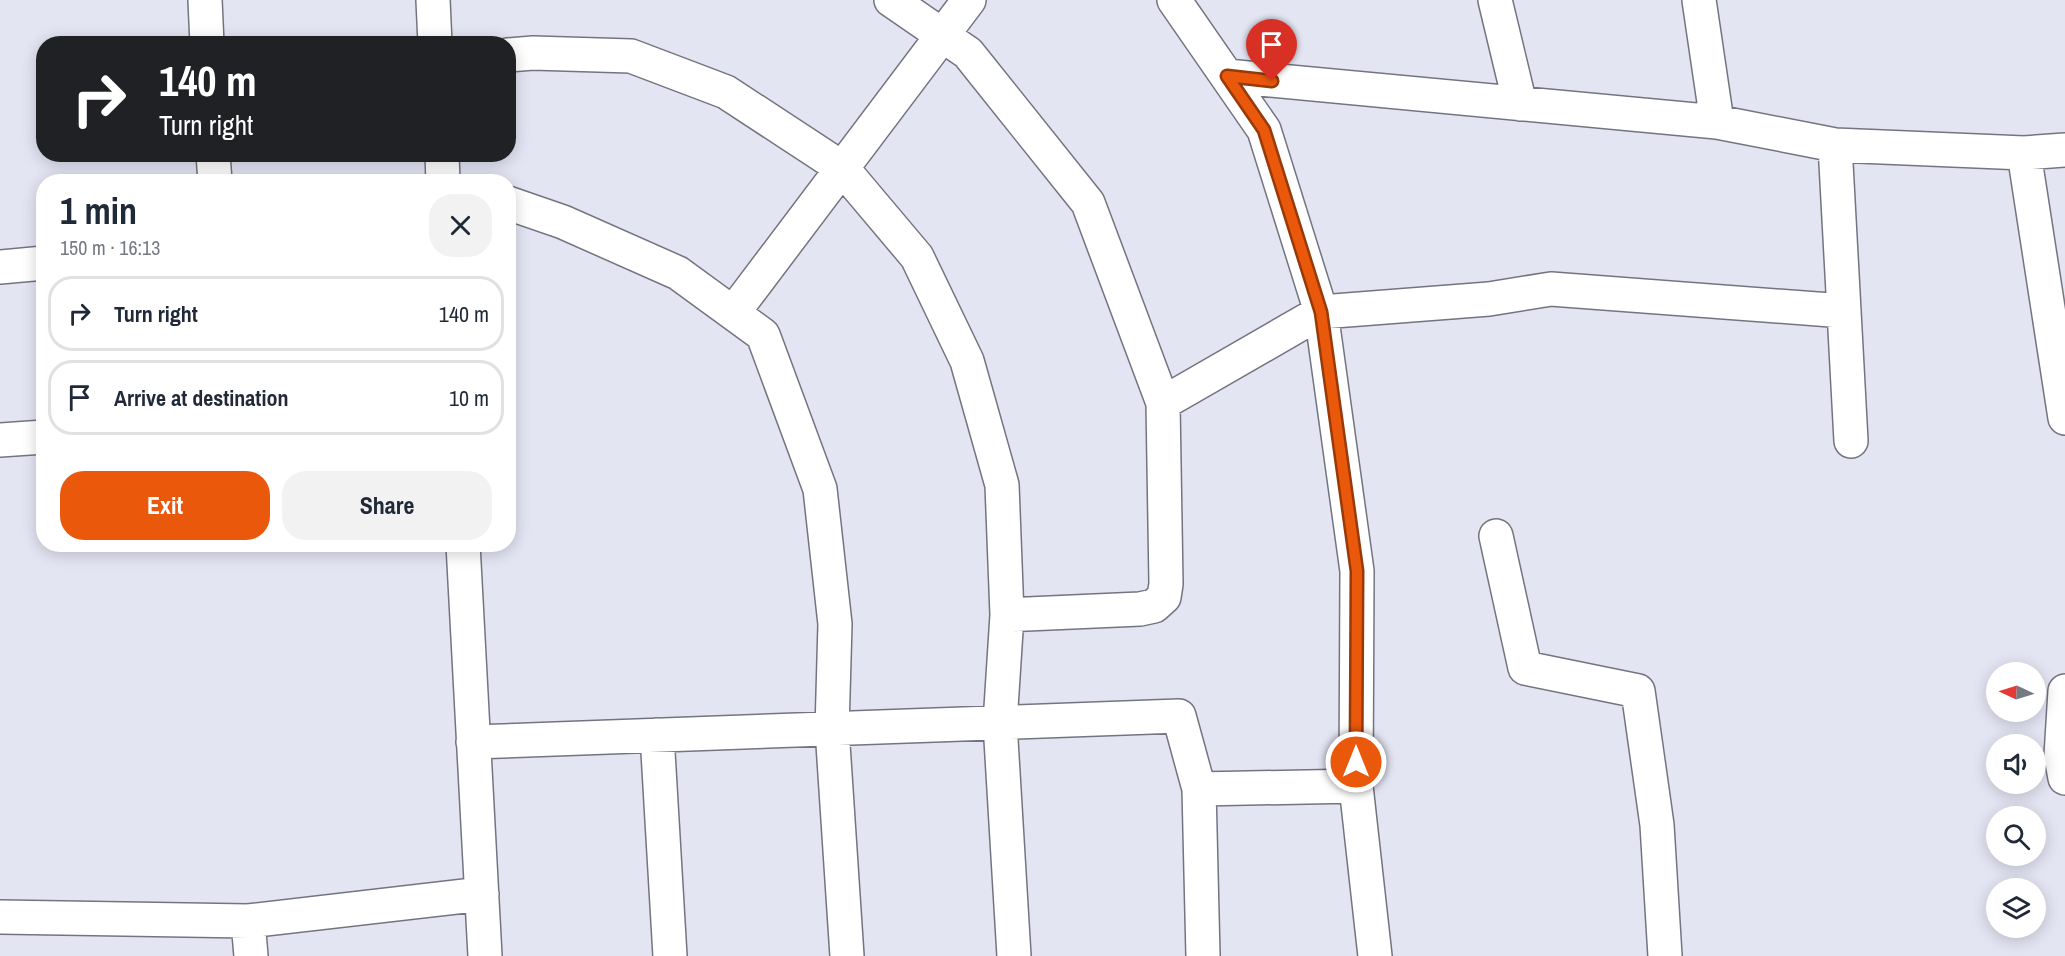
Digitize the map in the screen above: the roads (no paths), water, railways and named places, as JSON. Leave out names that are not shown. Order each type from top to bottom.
[{"type":"street","points":[[205,0],[207,36]]},
{"type":"street","points":[[433,0],[435,36]]},
{"type":"street","points":[[891,0],[968,53],[1088,203],[1163,403],[1166,585],[1164,597],[1154,606],[1140,609],[1007,615]]},
{"type":"street","points":[[733,313],[969,0]]},
{"type":"street","points":[[1174,0],[1264,130],[1321,312],[1357,571],[1356,786],[1375,956]]},
{"type":"street","points":[[1495,0],[1521,104]]},
{"type":"street","points":[[1699,0],[1717,122]]},
{"type":"street","points":[[516,54],[631,56],[726,92],[843,168],[916,257],[967,361],[1002,485],[1007,615],[1000,723],[1014,956]]},
{"type":"street","points":[[1227,76],[1717,122],[1835,145],[2024,153],[2065,150]]},
{"type":"street","points":[[1835,145],[1851,441]]},
{"type":"street","points":[[2024,153],[2065,418]]},
{"type":"street","points":[[516,206],[563,222],[678,273],[763,335],[820,489],[835,624],[832,729],[847,956]]},
{"type":"street","points":[[0,267],[36,264]]},
{"type":"street","points":[[1163,403],[1321,312],[1489,299],[1551,289],[1844,311]]},
{"type":"street","points":[[0,440],[36,438]]},
{"type":"street","points":[[1496,536],[1524,668],[1638,691],[1657,825],[1665,956]]},
{"type":"street","points":[[463,552],[485,956]]},
{"type":"street","points":[[2065,691],[2061,756],[2065,778]]},
{"type":"street","points":[[473,742],[1179,716],[1199,789],[1203,956]]},
{"type":"street","points":[[657,735],[670,956]]},
{"type":"street","points":[[1199,789],[1356,786]]},
{"type":"street","points":[[0,917],[248,921],[482,894]]},
{"type":"street","points":[[248,921],[251,956]]}]
